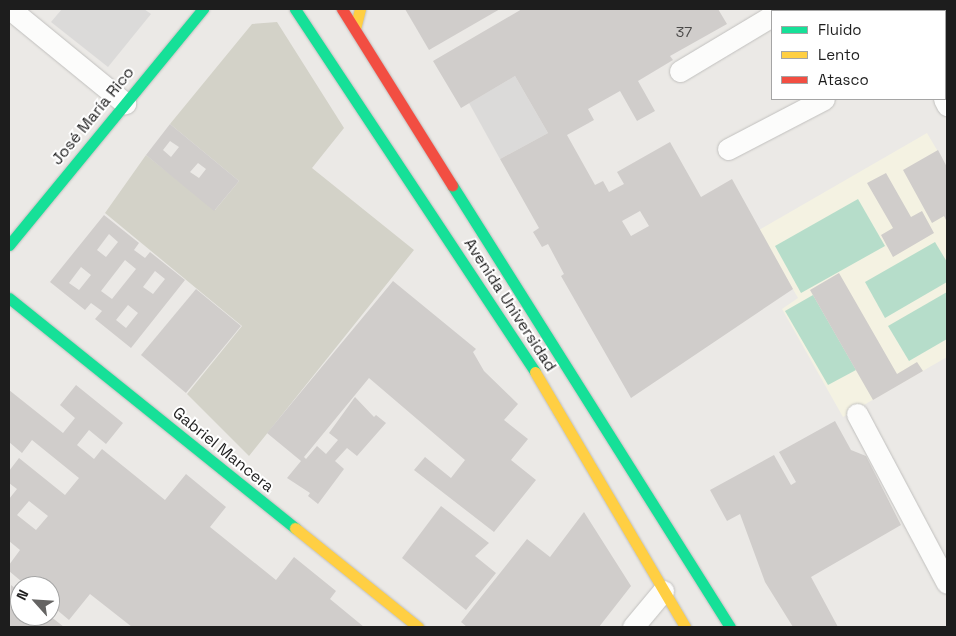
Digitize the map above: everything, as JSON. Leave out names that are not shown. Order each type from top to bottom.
[{"type":"main road","name":"José María Rico","points":[[9,245],[203,9]]},
{"type":"main road","name":"Avenida Universidad","points":[[295,9],[551,397],[685,627]]},
{"type":"main road","name":"Avenida Universidad","points":[[342,9],[730,627]]},
{"type":"main road","points":[[355,30],[360,9]]},
{"type":"main road","name":"Gabriel Mancera","points":[[9,298],[418,627]]},
{"type":"street","points":[[10,9],[125,103]]},
{"type":"street","points":[[680,71],[771,17]]},
{"type":"street","points":[[728,149],[822,100]]},
{"type":"street","points":[[857,414],[947,583]]},
{"type":"street","points":[[633,627],[664,591]]},
{"type":"shaded area","points":[[62,9],[144,9],[151,14],[108,67],[51,22]]},
{"type":"shaded area","points":[[277,22],[344,128],[312,168],[414,250],[249,456],[187,394],[242,326],[105,213],[146,155],[215,210],[239,181],[170,124],[252,24]]},
{"type":"shaded area","points":[[515,76],[548,133],[500,159],[469,103]]},
{"type":"shaded area","points":[[927,133],[947,167],[947,357],[843,417],[782,309],[798,298],[759,230]]},
{"type":"green space","points":[[858,199],[885,246],[801,293],[775,246]]},
{"type":"green space","points":[[935,242],[947,262],[947,282],[885,318],[865,282]]},
{"type":"green space","points":[[947,292],[947,339],[909,361],[888,326]]},
{"type":"green space","points":[[813,295],[856,370],[828,385],[785,311]]},
{"type":"building","points":[[405,9],[500,9],[429,50]]},
{"type":"building","points":[[522,9],[718,9],[727,24],[670,56],[673,60],[638,81],[655,111],[637,121],[620,91],[588,109],[594,120],[567,135],[595,185],[603,181],[609,192],[624,184],[617,172],[670,142],[701,197],[732,179],[793,289],[631,398],[561,276],[564,274],[548,244],[542,247],[533,232],[539,228],[500,159],[548,133],[515,76],[461,108],[433,61]],"holes":[[[640,211],[649,226],[631,236],[622,221]]]},
{"type":"building","points":[[170,124],[239,181],[214,211],[146,155]],"holes":[[[170,141],[179,147],[171,157],[163,150]],[[198,163],[206,169],[199,178],[190,172]]]},
{"type":"building","points":[[938,150],[947,167],[947,222],[944,216],[932,223],[903,170]]},
{"type":"building","points":[[886,173],[911,217],[922,211],[934,233],[893,257],[881,235],[893,228],[867,183]]},
{"type":"building","points":[[104,215],[139,243],[134,250],[145,258],[150,252],[185,280],[131,348],[95,319],[102,311],[91,303],[85,310],[50,282]],"holes":[[[109,234],[118,242],[106,257],[97,250]],[[125,260],[136,269],[112,299],[101,291]],[[81,267],[91,275],[79,290],[69,283]],[[155,271],[165,279],[153,294],[143,287]],[[128,305],[138,313],[126,328],[116,320]]]},
{"type":"building","points":[[839,273],[897,374],[917,362],[923,371],[873,400],[810,290]]},
{"type":"building","points":[[393,281],[476,349],[473,352],[484,371],[518,404],[504,420],[528,439],[511,460],[536,480],[494,532],[414,470],[425,457],[451,478],[465,460],[369,378],[304,457],[306,459],[317,446],[326,454],[338,440],[329,433],[355,397],[374,417],[376,415],[386,423],[357,456],[347,448],[335,461],[344,469],[318,504],[308,496],[310,493],[287,478],[301,461],[267,433]]},
{"type":"building","points":[[196,289],[241,326],[186,393],[141,355]]},
{"type":"building","points":[[76,385],[123,423],[106,444],[89,430],[77,445],[94,459],[102,449],[165,500],[186,474],[226,507],[210,527],[276,580],[294,557],[336,591],[330,599],[364,627],[132,627],[90,594],[69,620],[60,612],[60,576],[15,576],[9,571],[9,565],[20,550],[9,541],[9,499],[17,489],[9,483],[9,471],[19,458],[65,495],[79,478],[32,440],[22,453],[9,442],[9,390],[63,433],[75,418],[60,405]],"holes":[[[29,501],[48,516],[36,530],[17,515]]]},
{"type":"building","points":[[835,421],[851,450],[866,456],[901,525],[811,577],[838,627],[793,627],[765,582],[740,514],[727,521],[710,490],[774,455],[791,485],[796,482],[779,452]]},
{"type":"building","points":[[441,506],[489,543],[475,556],[496,573],[466,610],[402,558]]},
{"type":"building","points":[[584,512],[631,586],[599,627],[467,627],[461,622],[527,539],[550,557]]},
{"type":"building","points":[[10,606],[10,626],[60,626],[60,624],[64,627],[9,627]]},
{"type":"traffic: fast","points":[[9,245],[203,9]]},
{"type":"traffic: fast","points":[[295,9],[535,372]]},
{"type":"traffic: fast","points":[[452,185],[730,627]]},
{"type":"traffic: fast","points":[[9,298],[295,528]]},
{"type":"traffic: slow","points":[[355,29],[360,9]]},
{"type":"traffic: slow","points":[[535,372],[685,627]]},
{"type":"traffic: slow","points":[[295,528],[418,627]]},
{"type":"traffic: jam","points":[[342,9],[452,185]]}]
